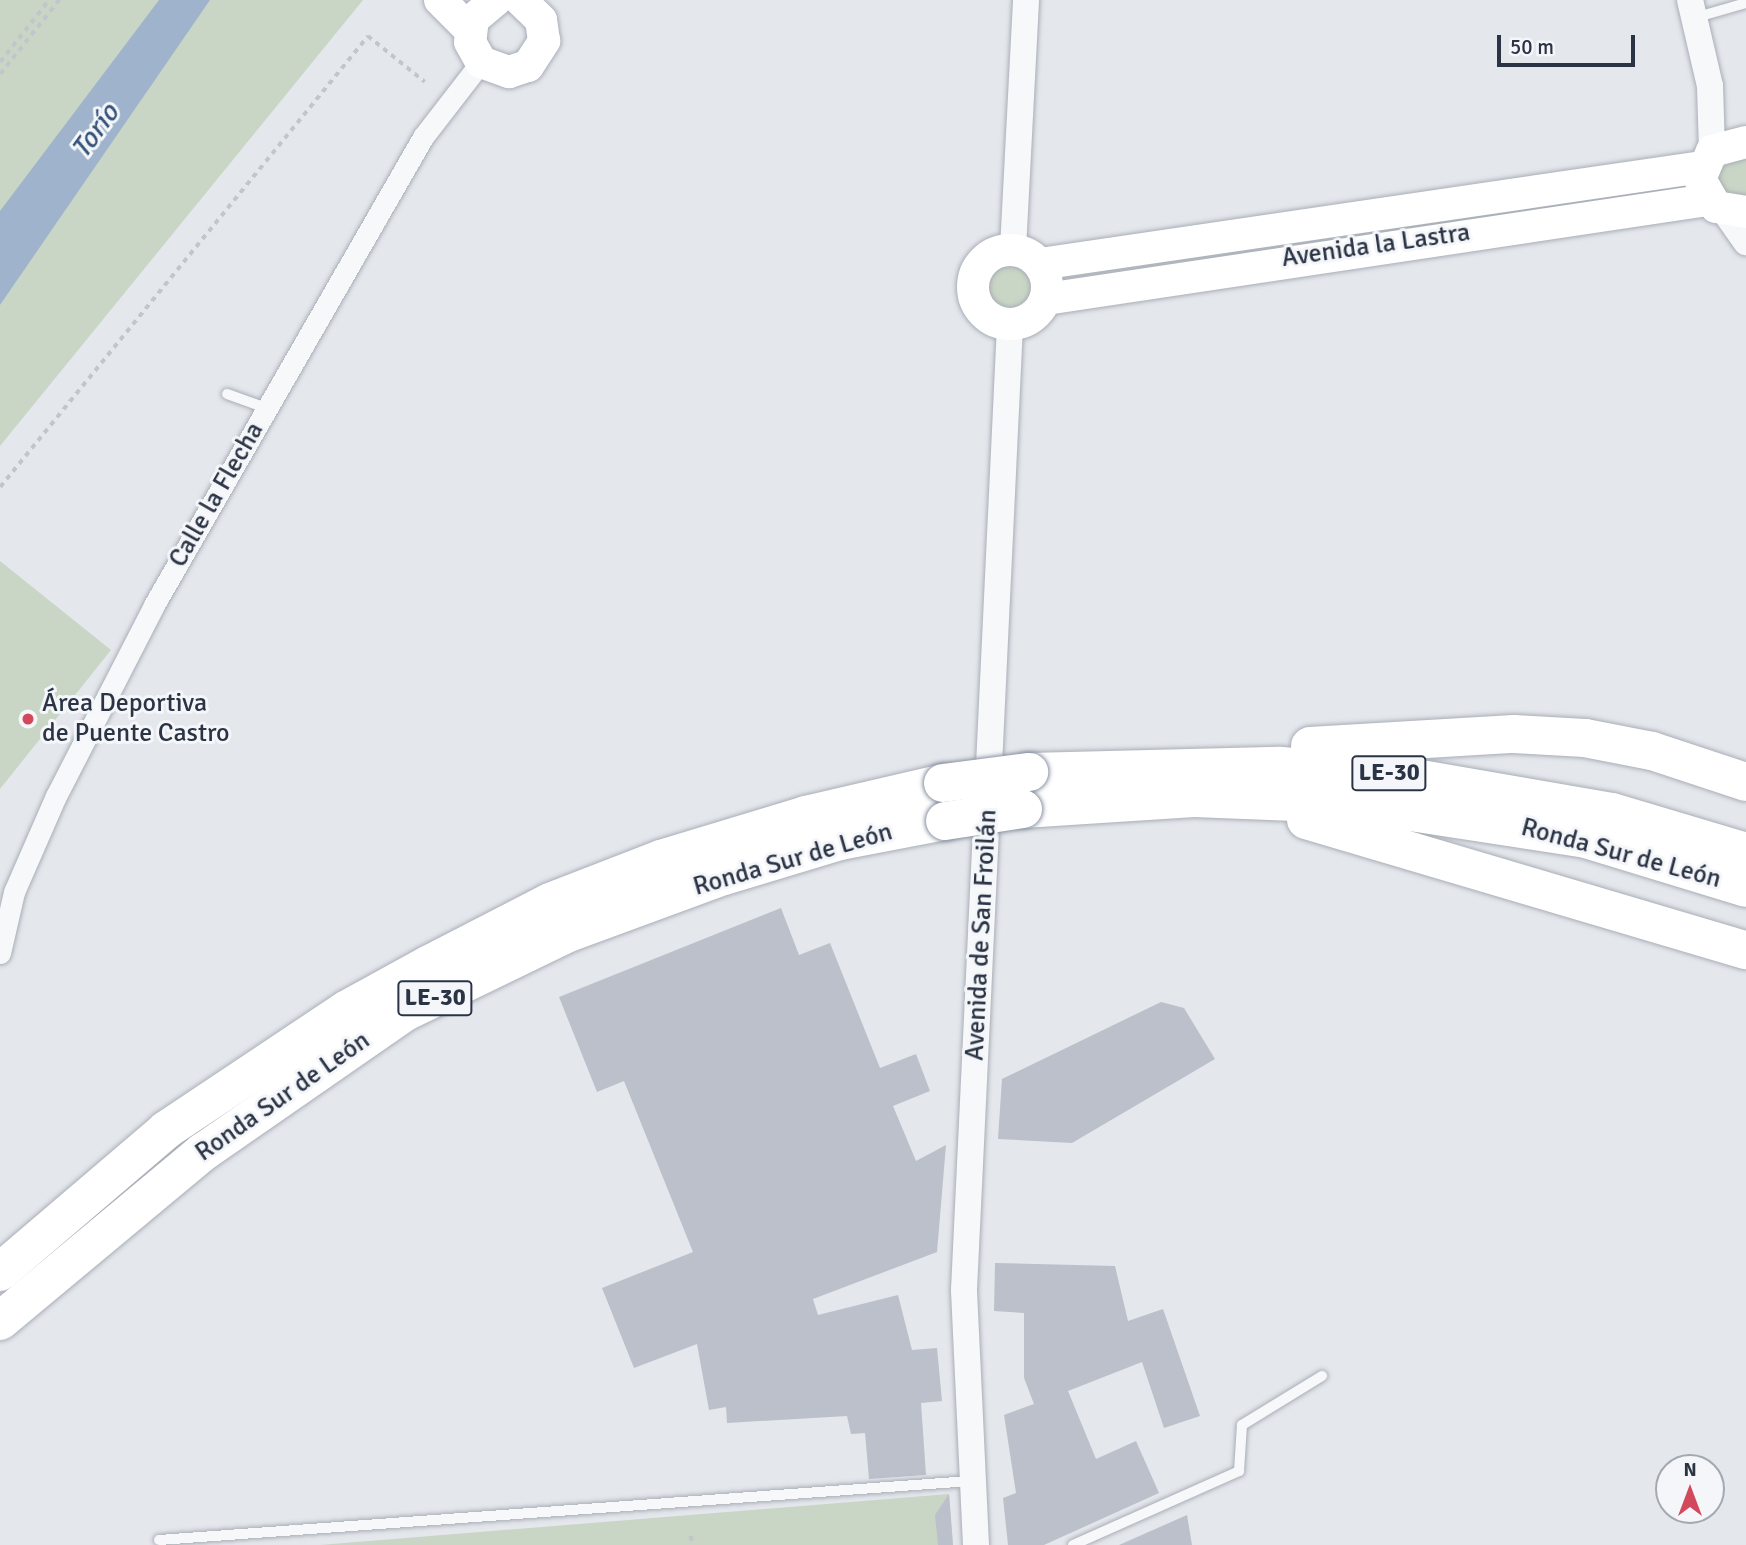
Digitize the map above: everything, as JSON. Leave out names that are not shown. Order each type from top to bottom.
[{"type":"highway","points":[[1089,768],[1185,750],[1514,734],[1652,751],[1746,782]]},
{"type":"highway","name":"Ronda Sur de León","points":[[0,1272],[166,1130],[346,1010],[428,965],[550,902],[662,859],[806,815],[943,783],[1029,772],[1089,768],[1280,766],[1385,773],[1612,812],[1741,868]]},
{"type":"highway","name":"Ronda Sur de León","points":[[0,1321],[204,1152],[407,1012],[566,934],[724,876],[840,841],[1023,809],[1194,798],[1365,804],[1486,821],[1741,868]]},
{"type":"highway","points":[[1194,798],[1346,827],[1544,894],[1746,950]]},
{"type":"main road","points":[[440,0],[470,30],[481,62],[509,72],[535,59],[544,31],[533,4]]},
{"type":"main road","points":[[470,30],[480,10],[496,0]]},
{"type":"main road","name":"Avenida la Lastra","points":[[1040,264],[1707,159],[1746,141]]},
{"type":"main road","points":[[1707,159],[1726,208]]},
{"type":"main road","name":"Avenida la Lastra","points":[[1046,299],[1726,208]]},
{"type":"main road","points":[[1013,249],[1040,264],[1046,299],[1025,321],[1010,324],[978,307],[973,279],[987,256],[1013,249]]},
{"type":"street","points":[[1013,249],[1026,0]]},
{"type":"street","points":[[1692,9],[1710,86],[1707,159]]},
{"type":"street","name":"Calle la Flecha","points":[[0,953],[14,892],[56,796],[154,605],[423,137],[481,62]]},
{"type":"street","points":[[1710,86],[1746,141]]},
{"type":"street","points":[[1726,208],[1746,242]]},
{"type":"street","name":"Avenida de San Froilán","points":[[976,1545],[964,1290],[1010,324]]},
{"type":"lane","points":[[1692,9],[1746,3]]},
{"type":"lane","points":[[227,394],[266,408]]},
{"type":"lane","points":[[1073,1545],[1239,1471],[1242,1425],[1322,1376]]},
{"type":"lane","points":[[159,1540],[971,1481]]},
{"type":"path","points":[[0,62],[49,0]]},
{"type":"path","points":[[0,74],[59,0]]},
{"type":"path","points":[[0,487],[368,36],[425,82]]},
{"type":"path","points":[[691,1536],[692,1545]]},
{"type":"green space","points":[[0,0],[363,0],[0,446]]},
{"type":"green space","points":[[1746,156],[1746,203],[1731,204],[1713,171]]},
{"type":"green space","points":[[1010,259],[1021,261],[1030,267],[1036,276],[1036,298],[1030,307],[1021,313],[1010,315],[999,313],[990,307],[984,298],[982,287],[984,276],[990,267],[999,261]]},
{"type":"green space","name":"Área Deportiva de Puente Castro","points":[[0,561],[111,650],[0,789]]},
{"type":"green space","points":[[949,1494],[953,1545],[320,1545]]},
{"type":"water","name":"Torío","points":[[159,0],[210,0],[0,305],[0,211]]},
{"type":"building","points":[[781,908],[799,955],[830,943],[880,1068],[916,1054],[930,1091],[893,1106],[916,1161],[946,1145],[937,1252],[813,1299],[818,1315],[898,1295],[912,1350],[937,1348],[942,1401],[921,1403],[926,1475],[869,1479],[865,1433],[851,1434],[847,1416],[727,1423],[726,1407],[709,1410],[697,1344],[634,1368],[602,1288],[693,1252],[624,1081],[597,1092],[559,997]]},
{"type":"building","points":[[1161,1002],[1184,1008],[1215,1059],[1072,1143],[998,1139],[1002,1079]]},
{"type":"building","points":[[995,1263],[1115,1266],[1128,1321],[1163,1309],[1200,1416],[1164,1428],[1142,1362],[1068,1391],[1096,1459],[1136,1441],[1159,1493],[1044,1545],[1008,1545],[1003,1498],[1016,1493],[1004,1415],[1034,1404],[1024,1378],[1024,1313],[994,1311]]},
{"type":"building","points":[[949,1494],[953,1545],[938,1545],[935,1515]]},
{"type":"building","points":[[1187,1515],[1192,1545],[1119,1545]]},
{"type":"place","name":"Área Deportiva de Puente Castro","points":[[28,719]]}]
